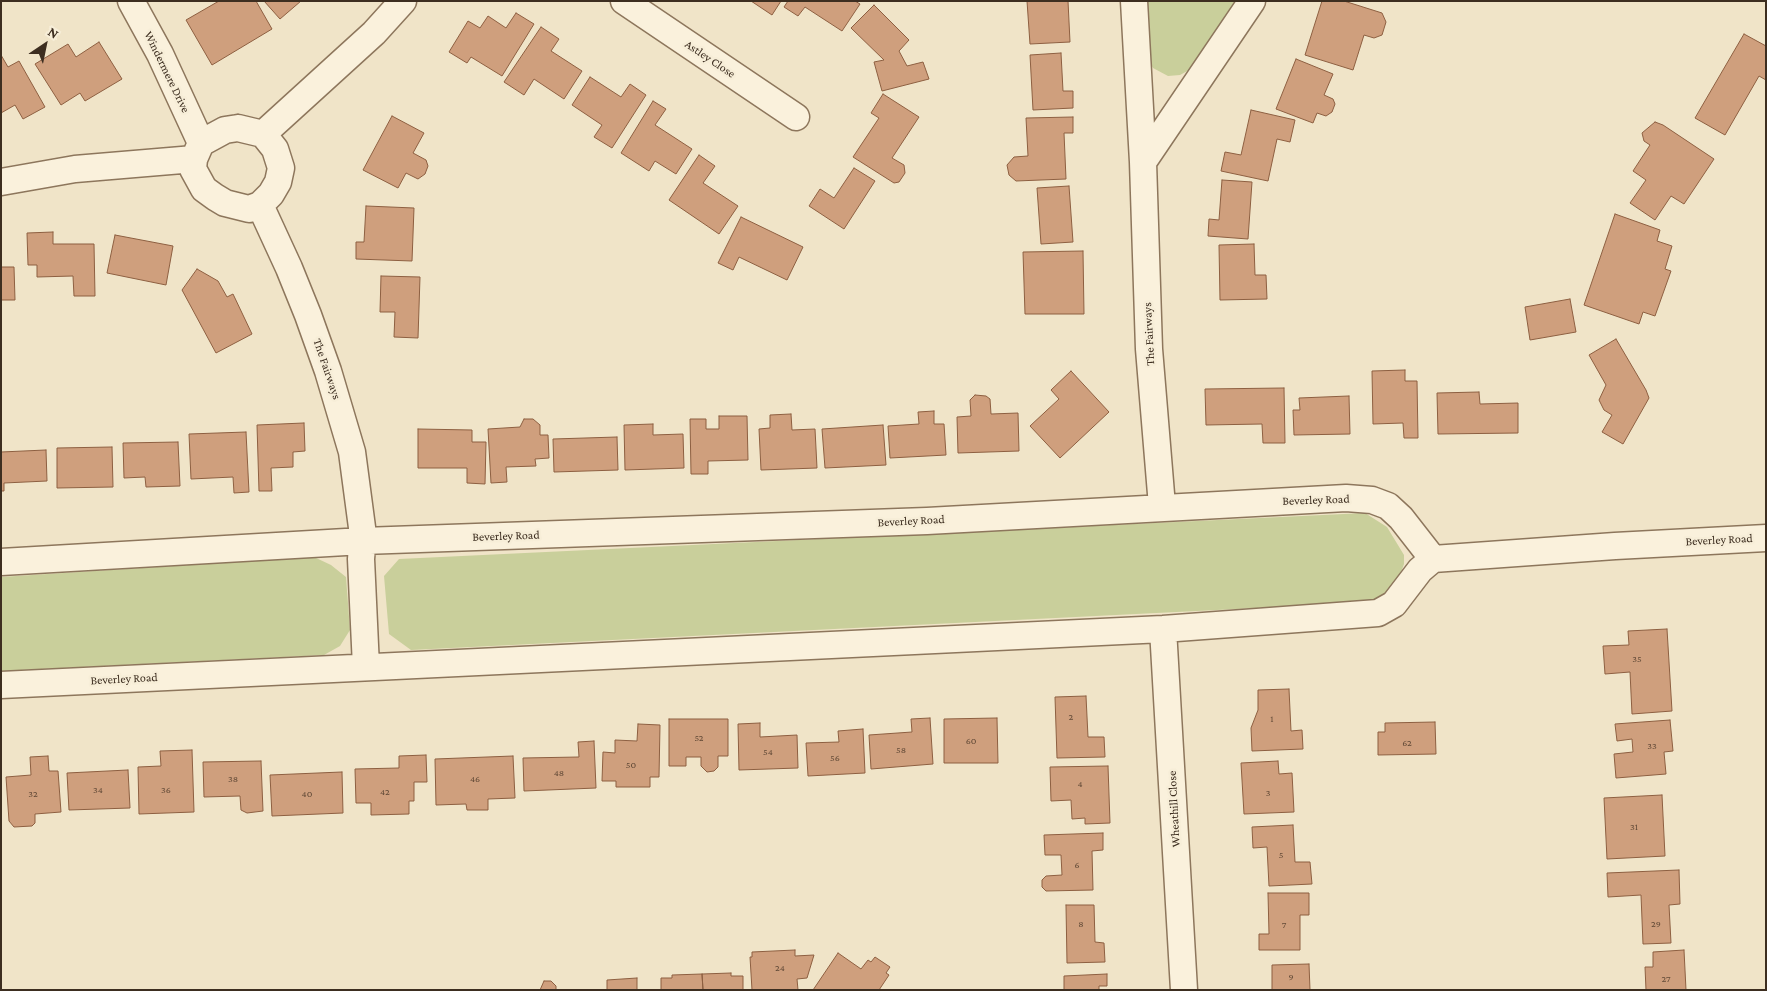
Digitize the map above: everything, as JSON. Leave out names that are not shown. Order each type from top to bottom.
[{"type":"street","name":"Windermere Drive","points":[[131,1],[160,54],[198,151]]},
{"type":"street","points":[[263,134],[374,34],[403,1]]},
{"type":"street","name":"Astley Close","points":[[624,1],[796,117]]},
{"type":"street","name":"The Fairways","points":[[1134,1],[1143,162],[1150,349],[1162,506]]},
{"type":"street","points":[[1143,162],[1252,1]]},
{"type":"street","points":[[1,182],[198,151],[225,130],[238,128],[263,134],[275,149],[281,168],[278,182],[271,194],[260,205],[249,209],[239,208],[215,197],[204,189],[196,178],[193,169],[198,151]]},
{"type":"street","name":"The Fairways","points":[[260,205],[293,278],[328,371],[345,423],[358,481],[363,542]]},
{"type":"street","name":"Beverley Road","points":[[1,562],[363,542],[927,521],[1162,506],[1346,498],[1372,500],[1388,506],[1401,518],[1433,559]]},
{"type":"street","name":"Beverley Road","points":[[1,684],[1163,629],[1378,613],[1394,604],[1420,570],[1433,559],[1615,546],[1766,538]]},
{"type":"street","points":[[363,542],[361,559],[366,667]]},
{"type":"street","name":"Wheathill Close","points":[[1163,629],[1184,990]]},
{"type":"green space","points":[[1145,1],[1238,1],[1191,69],[1180,75],[1168,76],[1153,68],[1149,61]]},
{"type":"green space","points":[[1365,513],[1387,527],[1404,555],[1404,564],[1397,583],[1378,602],[411,650],[389,634],[384,576],[399,559]]},
{"type":"green space","points":[[314,557],[331,565],[346,577],[350,630],[340,646],[324,655],[1,671],[1,577]]},
{"type":"building","points":[[219,1],[256,1],[272,29],[212,65],[186,20]]},
{"type":"building","points":[[264,1],[301,1],[280,19]]},
{"type":"building","points":[[751,1],[781,1],[772,15]]},
{"type":"building","points":[[788,1],[855,1],[860,4],[842,31],[805,7],[798,16],[784,7]]},
{"type":"building","points":[[1027,1],[1068,1],[1070,42],[1030,44]]},
{"type":"building","points":[[1322,1],[1344,1],[1382,13],[1386,22],[1382,35],[1374,38],[1364,35],[1353,70],[1305,55]]},
{"type":"building","points":[[874,5],[909,40],[899,51],[907,66],[923,62],[929,79],[882,91],[874,62],[884,60],[851,28]]},
{"type":"building","points":[[516,13],[534,24],[502,76],[471,57],[467,63],[449,52],[468,21],[480,28],[488,16],[506,28]]},
{"type":"building","points":[[541,27],[559,39],[551,51],[582,71],[564,99],[534,79],[524,95],[504,82]]},
{"type":"building","points":[[1744,34],[1766,46],[1766,80],[1759,76],[1725,135],[1695,118]]},
{"type":"building","points":[[99,42],[122,79],[85,101],[80,93],[61,105],[35,64],[68,44],[76,57]]},
{"type":"building","points":[[1061,53],[1063,91],[1073,91],[1073,108],[1033,110],[1030,55]]},
{"type":"building","points":[[1,55],[8,67],[19,61],[45,107],[23,119],[15,105],[1,113]]},
{"type":"building","points":[[1296,59],[1333,74],[1324,95],[1333,99],[1335,104],[1332,112],[1326,116],[1317,113],[1313,123],[1276,109]]},
{"type":"building","points":[[590,77],[621,97],[630,84],[646,95],[612,148],[594,137],[602,125],[572,105]]},
{"type":"building","points":[[883,94],[919,117],[892,158],[904,165],[905,173],[899,182],[894,183],[853,157],[879,118],[871,113]]},
{"type":"building","points":[[653,101],[666,109],[655,125],[692,149],[676,174],[655,161],[649,171],[621,153]]},
{"type":"building","points":[[1251,110],[1295,120],[1290,142],[1277,139],[1268,181],[1221,171],[1225,152],[1241,155]]},
{"type":"building","points":[[392,116],[424,133],[413,153],[426,160],[428,166],[425,174],[418,179],[406,173],[398,188],[363,170]]},
{"type":"building","points":[[1073,117],[1073,133],[1064,133],[1066,179],[1016,181],[1009,175],[1007,165],[1014,157],[1028,156],[1026,118]]},
{"type":"building","points":[[1655,122],[1663,125],[1714,159],[1684,204],[1671,196],[1655,220],[1630,203],[1646,180],[1633,171],[1650,145],[1644,141],[1642,133]]},
{"type":"building","points":[[699,155],[715,166],[703,183],[738,206],[719,234],[669,200]]},
{"type":"building","points":[[854,168],[875,181],[844,229],[809,206],[820,189],[834,198]]},
{"type":"building","points":[[1222,180],[1252,182],[1248,239],[1208,236],[1209,219],[1219,220]]},
{"type":"building","points":[[1069,186],[1073,242],[1041,244],[1037,188]]},
{"type":"building","points":[[366,206],[414,208],[412,261],[356,259],[356,242],[364,242]]},
{"type":"building","points":[[1615,214],[1660,230],[1657,241],[1672,246],[1665,269],[1671,271],[1655,316],[1643,312],[1639,324],[1584,305]]},
{"type":"building","points":[[741,217],[803,247],[787,280],[739,257],[733,270],[718,263]]},
{"type":"building","points":[[53,232],[53,244],[94,244],[95,296],[74,296],[73,276],[37,277],[37,265],[28,265],[27,233]]},
{"type":"building","points":[[115,235],[173,246],[166,285],[107,273]]},
{"type":"building","points":[[1254,244],[1255,275],[1266,275],[1267,299],[1220,300],[1219,245]]},
{"type":"building","points":[[1083,251],[1084,314],[1025,314],[1023,252]]},
{"type":"building","points":[[1,267],[14,267],[15,300],[1,300]]},
{"type":"building","points":[[197,269],[218,281],[227,297],[233,294],[252,334],[216,353],[182,290]]},
{"type":"building","points":[[381,276],[420,277],[418,338],[394,337],[395,312],[380,312]]},
{"type":"building","points":[[1570,299],[1576,332],[1530,340],[1525,307]]},
{"type":"building","points":[[1616,339],[1649,398],[1623,444],[1602,432],[1612,415],[1604,410],[1599,400],[1606,385],[1589,355]]},
{"type":"building","points":[[1405,370],[1405,381],[1417,381],[1418,438],[1404,438],[1403,423],[1373,424],[1372,371]]},
{"type":"building","points":[[1071,371],[1109,412],[1060,458],[1030,426],[1059,399],[1051,390]]},
{"type":"building","points":[[1284,388],[1285,443],[1263,443],[1262,424],[1206,425],[1205,389]]},
{"type":"building","points":[[1479,392],[1480,404],[1518,403],[1518,433],[1438,434],[1437,393]]},
{"type":"building","points":[[975,395],[986,396],[990,399],[991,414],[1018,413],[1019,451],[958,453],[957,417],[971,416],[970,400]]},
{"type":"building","points":[[1349,396],[1350,434],[1294,435],[1293,410],[1300,410],[1299,398]]},
{"type":"building","points":[[934,411],[934,424],[944,424],[946,455],[890,458],[888,426],[919,424],[918,412]]},
{"type":"building","points":[[791,414],[792,430],[815,429],[817,468],[761,470],[759,429],[770,428],[770,415]]},
{"type":"building","points":[[719,416],[747,416],[748,460],[708,461],[708,474],[691,474],[690,419],[706,419],[706,429],[719,429]]},
{"type":"building","points":[[524,419],[533,419],[540,425],[540,435],[548,435],[549,458],[535,459],[536,466],[506,467],[507,482],[491,483],[488,429],[520,427]]},
{"type":"building","points":[[304,423],[305,451],[293,452],[293,467],[271,468],[272,491],[259,491],[257,425]]},
{"type":"building","points":[[653,424],[653,435],[683,434],[684,468],[625,470],[624,425]]},
{"type":"building","points":[[883,425],[886,465],[825,468],[822,429]]},
{"type":"building","points":[[418,429],[472,430],[472,442],[486,442],[485,484],[467,483],[467,468],[418,468]]},
{"type":"building","points":[[246,432],[249,492],[234,493],[233,477],[191,479],[189,434]]},
{"type":"building","points":[[617,437],[618,470],[554,472],[553,439]]},
{"type":"building","points":[[178,442],[180,486],[146,487],[145,477],[124,478],[123,443]]},
{"type":"building","points":[[112,447],[113,487],[57,488],[57,448]]},
{"type":"building","points":[[46,450],[47,481],[4,483],[4,491],[1,491],[1,452]]},
{"type":"building","points":[[1667,629],[1672,711],[1632,714],[1630,672],[1605,674],[1603,646],[1629,645],[1628,631]]},
{"type":"building","points":[[1289,689],[1291,731],[1302,730],[1303,749],[1252,751],[1251,728],[1258,710],[1258,690]]},
{"type":"building","points":[[1086,696],[1088,737],[1104,737],[1105,757],[1057,758],[1055,697]]},
{"type":"building","points":[[930,718],[933,764],[871,769],[869,735],[912,732],[911,719]]},
{"type":"building","points":[[997,718],[998,763],[944,763],[944,719]]},
{"type":"building","points":[[669,719],[728,719],[728,756],[718,756],[718,767],[714,771],[707,772],[701,766],[701,757],[686,757],[686,766],[669,766]]},
{"type":"building","points":[[1670,720],[1673,751],[1664,752],[1666,774],[1616,778],[1614,754],[1633,752],[1632,739],[1617,741],[1615,724]]},
{"type":"building","points":[[1435,722],[1436,754],[1378,755],[1378,732],[1385,732],[1385,723]]},
{"type":"building","points":[[760,723],[760,737],[797,735],[798,768],[739,770],[738,724]]},
{"type":"building","points":[[638,724],[660,725],[659,777],[650,777],[650,787],[616,787],[616,781],[602,781],[603,752],[615,753],[615,740],[637,741]]},
{"type":"building","points":[[863,729],[865,773],[808,776],[806,743],[839,742],[838,731]]},
{"type":"building","points":[[594,741],[596,788],[524,791],[523,758],[579,757],[578,742]]},
{"type":"building","points":[[192,750],[194,812],[139,814],[138,767],[161,766],[160,751]]},
{"type":"building","points":[[426,755],[427,782],[414,782],[414,801],[409,801],[409,814],[371,815],[371,803],[356,803],[355,769],[399,768],[399,756]]},
{"type":"building","points":[[48,756],[49,771],[58,771],[61,812],[35,814],[35,823],[32,826],[14,827],[9,821],[6,777],[31,775],[30,757]]},
{"type":"building","points":[[513,756],[515,798],[488,799],[488,810],[467,810],[466,804],[436,805],[435,759]]},
{"type":"building","points":[[261,761],[263,811],[247,813],[241,810],[240,796],[204,797],[203,762]]},
{"type":"building","points":[[1278,761],[1279,774],[1292,773],[1294,812],[1244,814],[1241,763]]},
{"type":"building","points":[[1108,766],[1110,823],[1085,824],[1085,818],[1072,819],[1071,800],[1051,801],[1050,767]]},
{"type":"building","points":[[128,770],[130,808],[69,810],[67,773]]},
{"type":"building","points":[[342,772],[343,813],[272,816],[270,775]]},
{"type":"building","points":[[1662,795],[1665,856],[1607,859],[1604,798]]},
{"type":"building","points":[[1293,825],[1295,862],[1310,862],[1312,884],[1269,886],[1267,847],[1253,848],[1252,827]]},
{"type":"building","points":[[1103,833],[1103,850],[1092,851],[1093,890],[1046,891],[1042,887],[1042,880],[1046,876],[1062,875],[1061,855],[1045,855],[1044,835]]},
{"type":"building","points":[[1679,870],[1680,904],[1669,905],[1671,943],[1643,944],[1641,895],[1608,897],[1607,873]]},
{"type":"building","points":[[1268,893],[1309,893],[1309,915],[1300,915],[1300,950],[1259,950],[1259,934],[1269,934]]},
{"type":"building","points":[[1066,905],[1094,905],[1095,942],[1104,943],[1105,962],[1067,963]]},
{"type":"building","points":[[795,950],[795,956],[814,955],[807,978],[797,979],[798,990],[752,990],[750,957],[752,957],[752,952]]},
{"type":"building","points":[[1684,950],[1686,990],[1646,990],[1645,967],[1653,967],[1653,952]]},
{"type":"building","points":[[838,953],[861,969],[868,960],[871,962],[875,957],[890,967],[886,973],[889,975],[879,990],[813,990]]},
{"type":"building","points":[[1309,964],[1310,990],[1272,990],[1272,965]]},
{"type":"building","points":[[731,973],[731,976],[743,976],[743,990],[703,990],[702,974]]},
{"type":"building","points":[[702,974],[703,990],[661,990],[661,978],[672,978],[672,975]]},
{"type":"building","points":[[1107,974],[1107,986],[1099,986],[1099,990],[1064,990],[1064,976]]},
{"type":"building","points":[[637,978],[637,990],[607,990],[607,980]]},
{"type":"building","points":[[544,981],[551,981],[556,986],[556,990],[540,990]]}]
